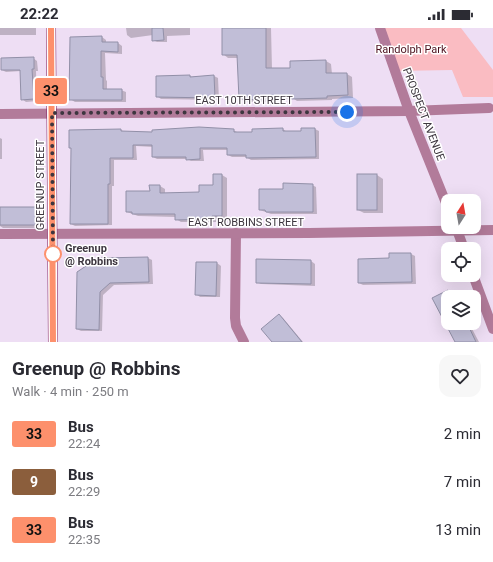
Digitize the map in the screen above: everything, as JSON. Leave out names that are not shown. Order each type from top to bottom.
[{"type":"main road","name":"GREENUP STREET","points":[[51,28],[53,342]]},
{"type":"street","name":"PROSPECT AVENUE","points":[[380,28],[409,111],[442,194]]},
{"type":"street","name":"EAST 10TH STREET","points":[[0,114],[409,111],[489,108]]},
{"type":"street","name":"EAST ROBBINS STREET","points":[[0,234],[309,234],[441,229]]},
{"type":"street","name":"EAST ROBBINS STREET","points":[[481,229],[493,230]]},
{"type":"street","points":[[236,233],[235,318],[236,326],[244,342]]},
{"type":"street","points":[[476,282],[493,329]]},
{"type":"green space","name":"Randolph Park","points":[[380,28],[461,28],[493,70],[493,97],[463,97],[452,70],[395,71]]},
{"type":"building","points":[[152,28],[163,28],[164,40],[152,41]]},
{"type":"building","points":[[222,28],[266,28],[266,68],[290,68],[290,61],[326,60],[326,73],[347,73],[348,95],[327,96],[327,98],[291,99],[291,96],[261,97],[261,100],[239,99],[237,55],[222,55]]},
{"type":"building","points":[[102,36],[102,42],[118,42],[118,52],[101,51],[101,77],[103,77],[103,89],[122,89],[122,100],[69,100],[70,37]]},
{"type":"building","points":[[34,57],[34,69],[32,69],[34,99],[21,100],[20,70],[1,70],[1,58]]},
{"type":"building","points":[[190,75],[190,77],[214,75],[215,98],[156,97],[156,76]]},
{"type":"building","points":[[199,127],[234,129],[234,132],[252,132],[252,129],[283,128],[283,131],[301,131],[301,128],[315,128],[316,157],[246,158],[246,155],[227,155],[227,148],[200,148],[200,159],[186,160],[186,157],[152,157],[152,145],[133,145],[133,158],[110,158],[110,184],[108,184],[108,224],[70,224],[71,148],[69,148],[69,130],[121,129],[121,131],[152,132],[152,130]]},
{"type":"building","points":[[213,174],[222,174],[222,216],[212,216],[212,219],[175,220],[175,214],[132,214],[132,212],[126,212],[126,191],[150,191],[149,185],[160,185],[160,193],[199,192],[199,185],[213,185]]},
{"type":"building","points":[[357,174],[377,174],[377,210],[357,210]]},
{"type":"building","points":[[283,183],[313,184],[313,212],[266,212],[265,210],[259,210],[259,189],[283,189]]},
{"type":"building","points":[[0,207],[38,207],[38,225],[0,225]]},
{"type":"building","points":[[389,253],[411,253],[412,282],[358,283],[358,259],[389,258]]},
{"type":"building","points":[[148,257],[149,282],[110,283],[100,292],[99,330],[76,329],[77,272],[98,258]]},
{"type":"building","points":[[256,259],[311,260],[311,284],[256,283]]},
{"type":"building","points":[[196,262],[217,262],[216,296],[195,295]]},
{"type":"building","points":[[441,294],[441,315],[432,298]]},
{"type":"building","points":[[279,314],[302,342],[272,342],[261,329]]},
{"type":"building","points":[[449,330],[470,330],[476,342],[455,342]]},
{"type":"bus line","name":"33","points":[[51,28],[53,342]]},
{"type":"place","name":"Greenup @ Robbins","points":[[53,254]]},
{"type":"route","points":[[53,254],[52,113],[347,112]]}]
